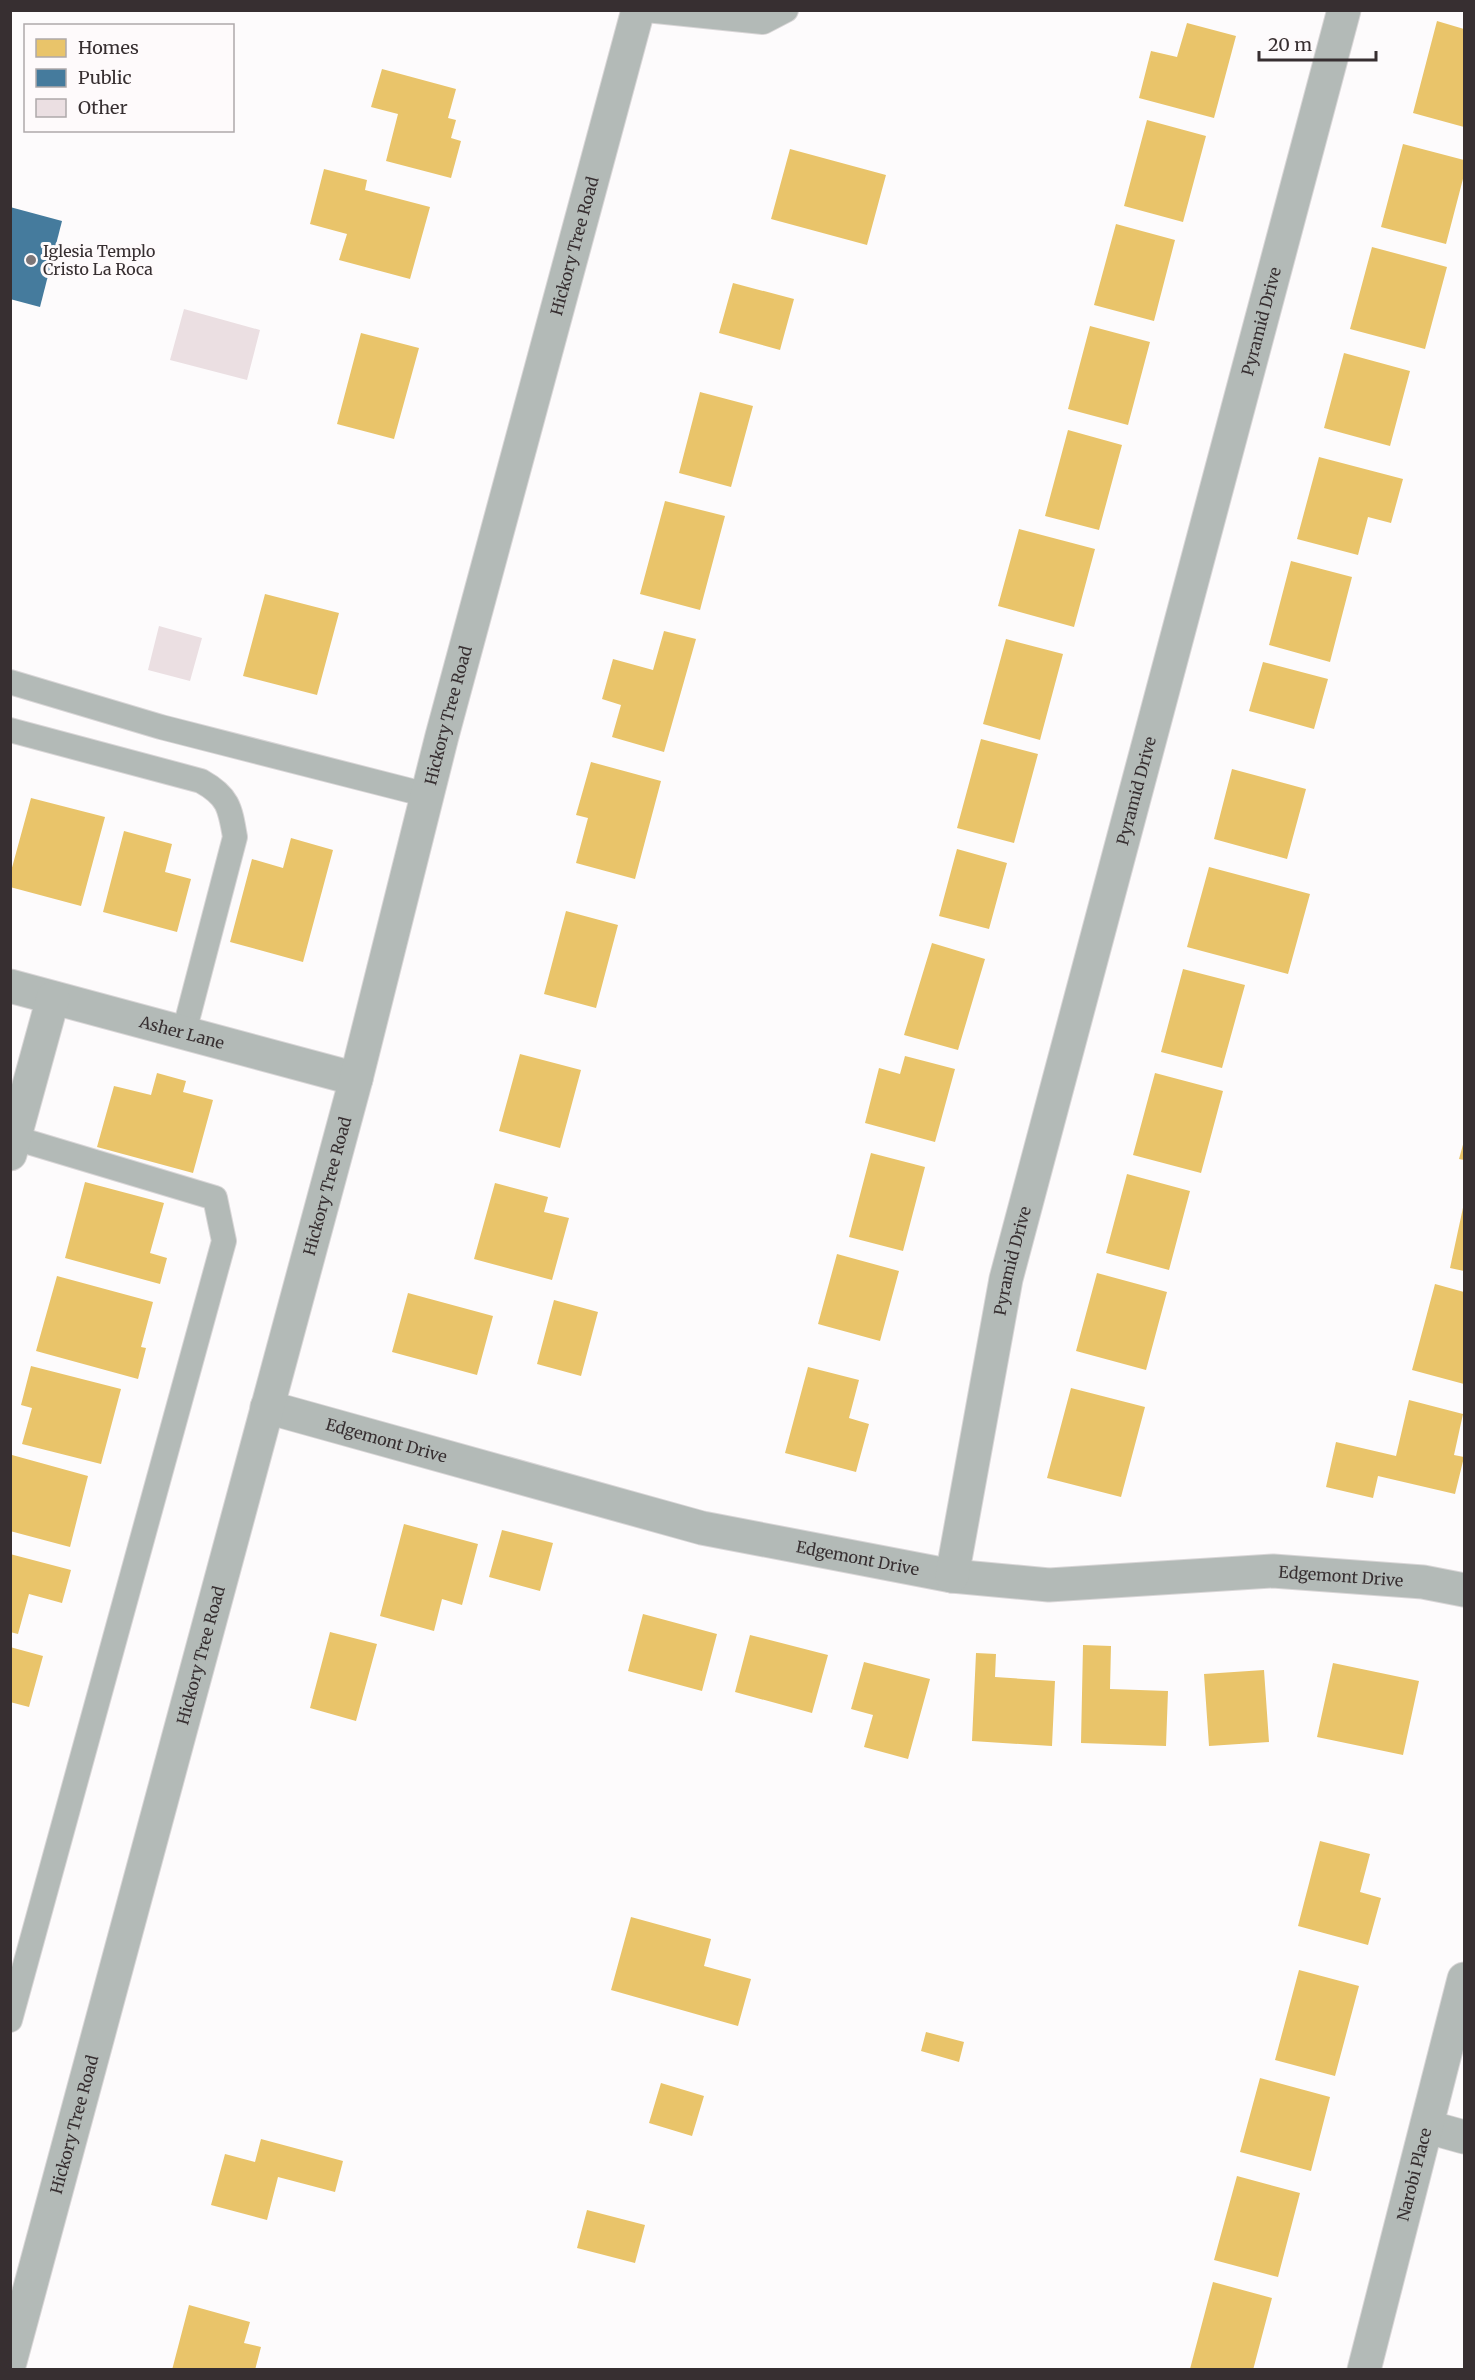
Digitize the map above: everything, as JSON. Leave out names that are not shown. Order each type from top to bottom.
[{"type":"street","name":"Hickory Tree Road","points":[[10,2362],[356,1079],[427,795],[639,10]]},
{"type":"street","name":"Pyramid Drive","points":[[952,1576],[1006,1279],[1344,10]]},
{"type":"street","name":"Asher Lane","points":[[10,986],[356,1079]]},
{"type":"street","points":[[13,1146],[53,998]]},
{"type":"street","name":"Edgemont Drive","points":[[267,1407],[702,1528],[952,1576],[1049,1585],[1273,1571],[1423,1582],[1464,1590]]},
{"type":"street","name":"Narobi Place","points":[[1364,2370],[1464,1979]]},
{"type":"street","points":[[1428,2127],[1464,2137]]},
{"type":"lane","points":[[646,10],[763,22],[786,10]]},
{"type":"lane","points":[[10,682],[161,727],[427,795]]},
{"type":"lane","points":[[10,730],[201,781],[218,790],[230,811],[235,837],[184,1032]]},
{"type":"lane","points":[[10,2020],[224,1241],[215,1198],[13,1146]]},
{"type":"building: Homes","points":[[1437,21],[1464,29],[1464,127],[1413,113]]},
{"type":"building: Homes","points":[[1187,23],[1236,36],[1214,118],[1139,98],[1151,51],[1177,57]]},
{"type":"building: Homes","points":[[382,69],[456,89],[448,118],[456,120],[451,138],[461,141],[451,178],[386,161],[398,114],[371,107]]},
{"type":"building: Homes","points":[[1147,120],[1206,136],[1183,222],[1124,206]]},
{"type":"building: Homes","points":[[1403,144],[1464,160],[1464,175],[1446,244],[1381,227]]},
{"type":"building: Homes","points":[[790,149],[886,175],[867,245],[771,219]]},
{"type":"building: Homes","points":[[324,169],[367,180],[365,190],[430,207],[410,279],[339,260],[347,234],[310,224]]},
{"type":"building: Homes","points":[[1116,224],[1175,240],[1154,321],[1094,305]]},
{"type":"building: Homes","points":[[1372,247],[1447,267],[1425,349],[1350,329]]},
{"type":"building: Homes","points":[[733,283],[794,299],[780,350],[719,333]]},
{"type":"building: Homes","points":[[1090,326],[1150,342],[1128,425],[1068,409]]},
{"type":"building: Homes","points":[[361,333],[419,348],[394,439],[337,424]]},
{"type":"building: Homes","points":[[1344,353],[1410,371],[1390,446],[1324,428]]},
{"type":"building: Homes","points":[[700,392],[753,406],[731,487],[679,473]]},
{"type":"building: Homes","points":[[1068,430],[1122,445],[1099,530],[1045,516]]},
{"type":"building: Homes","points":[[1319,457],[1403,479],[1391,523],[1368,517],[1358,555],[1297,539]]},
{"type":"building: Homes","points":[[665,501],[725,516],[700,610],[640,594]]},
{"type":"building: Homes","points":[[1019,529],[1095,549],[1074,627],[998,606]]},
{"type":"building: Homes","points":[[1291,561],[1352,577],[1330,662],[1269,645]]},
{"type":"building: Homes","points":[[265,594],[339,613],[317,695],[243,676]]},
{"type":"building: Homes","points":[[664,631],[696,639],[664,752],[612,737],[621,705],[602,699],[613,659],[653,670]]},
{"type":"building: Homes","points":[[1006,639],[1063,654],[1040,740],[983,724]]},
{"type":"building: Homes","points":[[1263,662],[1328,679],[1314,729],[1249,711]]},
{"type":"building: Homes","points":[[981,739],[1038,754],[1014,843],[957,828]]},
{"type":"building: Homes","points":[[591,762],[661,781],[635,879],[576,863],[588,818],[576,815]]},
{"type":"building: Homes","points":[[1232,769],[1306,789],[1287,859],[1214,839]]},
{"type":"building: Homes","points":[[31,798],[105,817],[81,906],[10,887],[10,875]]},
{"type":"building: Homes","points":[[124,831],[172,844],[165,872],[191,879],[177,932],[103,912]]},
{"type":"building: Homes","points":[[291,838],[333,850],[303,962],[230,942],[252,859],[283,868]]},
{"type":"building: Homes","points":[[957,849],[1007,863],[989,929],[939,916]]},
{"type":"building: Homes","points":[[1209,867],[1310,894],[1288,974],[1187,947]]},
{"type":"building: Homes","points":[[566,911],[618,925],[596,1008],[544,994]]},
{"type":"building: Homes","points":[[932,943],[985,959],[958,1050],[904,1035]]},
{"type":"building: Homes","points":[[1183,969],[1245,985],[1222,1068],[1161,1052]]},
{"type":"building: Homes","points":[[520,1054],[581,1070],[560,1148],[499,1131]]},
{"type":"building: Homes","points":[[905,1056],[955,1069],[935,1142],[865,1123],[879,1068],[900,1074]]},
{"type":"building: Homes","points":[[157,1073],[186,1081],[183,1092],[213,1100],[193,1173],[97,1147],[114,1086],[151,1095]]},
{"type":"building: Homes","points":[[1155,1073],[1223,1091],[1201,1173],[1133,1155]]},
{"type":"building: Homes","points":[[1464,1141],[1464,1160],[1459,1159]]},
{"type":"building: Homes","points":[[871,1153],[925,1167],[903,1251],[849,1237]]},
{"type":"building: Homes","points":[[1127,1174],[1190,1191],[1169,1270],[1106,1253]]},
{"type":"building: Homes","points":[[85,1182],[164,1203],[150,1253],[167,1258],[160,1284],[65,1258]]},
{"type":"building: Homes","points":[[495,1183],[548,1197],[544,1212],[569,1218],[552,1280],[474,1259]]},
{"type":"building: Homes","points":[[1464,1203],[1464,1271],[1450,1268]]},
{"type":"building: Homes","points":[[837,1254],[899,1271],[880,1341],[818,1324]]},
{"type":"building: Homes","points":[[1097,1273],[1167,1292],[1146,1370],[1076,1351]]},
{"type":"building: Homes","points":[[57,1276],[153,1302],[141,1347],[146,1348],[138,1379],[36,1351]]},
{"type":"building: Homes","points":[[1435,1284],[1464,1292],[1464,1384],[1412,1370]]},
{"type":"building: Homes","points":[[408,1293],[493,1316],[477,1375],[392,1352]]},
{"type":"building: Homes","points":[[554,1300],[598,1312],[581,1376],[537,1364]]},
{"type":"building: Homes","points":[[31,1366],[121,1389],[101,1464],[22,1444],[32,1408],[21,1405]]},
{"type":"building: Homes","points":[[808,1367],[859,1380],[849,1418],[869,1424],[856,1472],[785,1453]]},
{"type":"building: Homes","points":[[1071,1388],[1145,1407],[1121,1497],[1047,1478]]},
{"type":"building: Homes","points":[[1409,1400],[1463,1414],[1454,1455],[1464,1457],[1455,1494],[1378,1476],[1373,1498],[1326,1487],[1336,1442],[1396,1456]]},
{"type":"building: Homes","points":[[12,1455],[88,1476],[70,1547],[10,1531]]},
{"type":"building: Homes","points":[[404,1524],[478,1544],[462,1605],[442,1599],[434,1631],[380,1616]]},
{"type":"building: Homes","points":[[502,1530],[553,1543],[540,1591],[489,1577]]},
{"type":"building: Homes","points":[[10,1554],[71,1570],[62,1603],[29,1594],[18,1634],[10,1632]]},
{"type":"building: Homes","points":[[643,1614],[717,1634],[702,1691],[628,1671]]},
{"type":"building: Homes","points":[[330,1632],[377,1644],[356,1721],[310,1708]]},
{"type":"building: Homes","points":[[750,1635],[828,1655],[812,1713],[735,1692]]},
{"type":"building: Homes","points":[[1083,1645],[1111,1646],[1110,1689],[1168,1691],[1166,1746],[1081,1743]]},
{"type":"building: Homes","points":[[10,1647],[43,1656],[29,1707],[10,1702]]},
{"type":"building: Homes","points":[[976,1653],[996,1654],[995,1677],[1055,1681],[1052,1746],[972,1741]]},
{"type":"building: Homes","points":[[864,1662],[930,1679],[908,1759],[864,1747],[873,1715],[851,1709]]},
{"type":"building: Homes","points":[[1333,1663],[1419,1681],[1403,1755],[1317,1737]]},
{"type":"building: Homes","points":[[1264,1670],[1269,1742],[1209,1746],[1204,1674]]},
{"type":"building: Homes","points":[[1320,1841],[1370,1854],[1360,1892],[1381,1898],[1368,1945],[1298,1926]]},
{"type":"building: Homes","points":[[631,1917],[711,1939],[704,1966],[751,1979],[738,2026],[611,1990]]},
{"type":"building: Homes","points":[[1299,1970],[1359,1986],[1335,2076],[1275,2060]]},
{"type":"building: Homes","points":[[926,2032],[964,2042],[959,2062],[921,2051]]},
{"type":"building: Homes","points":[[1260,2078],[1330,2097],[1311,2171],[1240,2152]]},
{"type":"building: Homes","points":[[661,2083],[704,2096],[692,2136],[649,2123]]},
{"type":"building: Homes","points":[[261,2139],[343,2161],[335,2192],[278,2177],[267,2220],[211,2205],[225,2154],[255,2162]]},
{"type":"building: Homes","points":[[1237,2176],[1300,2193],[1278,2277],[1214,2260]]},
{"type":"building: Homes","points":[[587,2210],[645,2225],[635,2263],[577,2248]]},
{"type":"building: Homes","points":[[1213,2282],[1272,2298],[1253,2370],[1190,2369]]},
{"type":"building: Homes","points":[[189,2305],[250,2322],[244,2343],[261,2347],[255,2370],[172,2370]]},
{"type":"building: Public","name":"Iglesia Templo Cristo La Roca","points":[[10,207],[62,221],[40,307],[10,299]]},
{"type":"building: Other","points":[[184,309],[260,330],[247,380],[170,360]]},
{"type":"building: Other","points":[[159,626],[202,638],[190,681],[148,670]]},
{"type":"place","name":"Iglesia Templo Cristo La Roca","points":[[31,260]]}]
